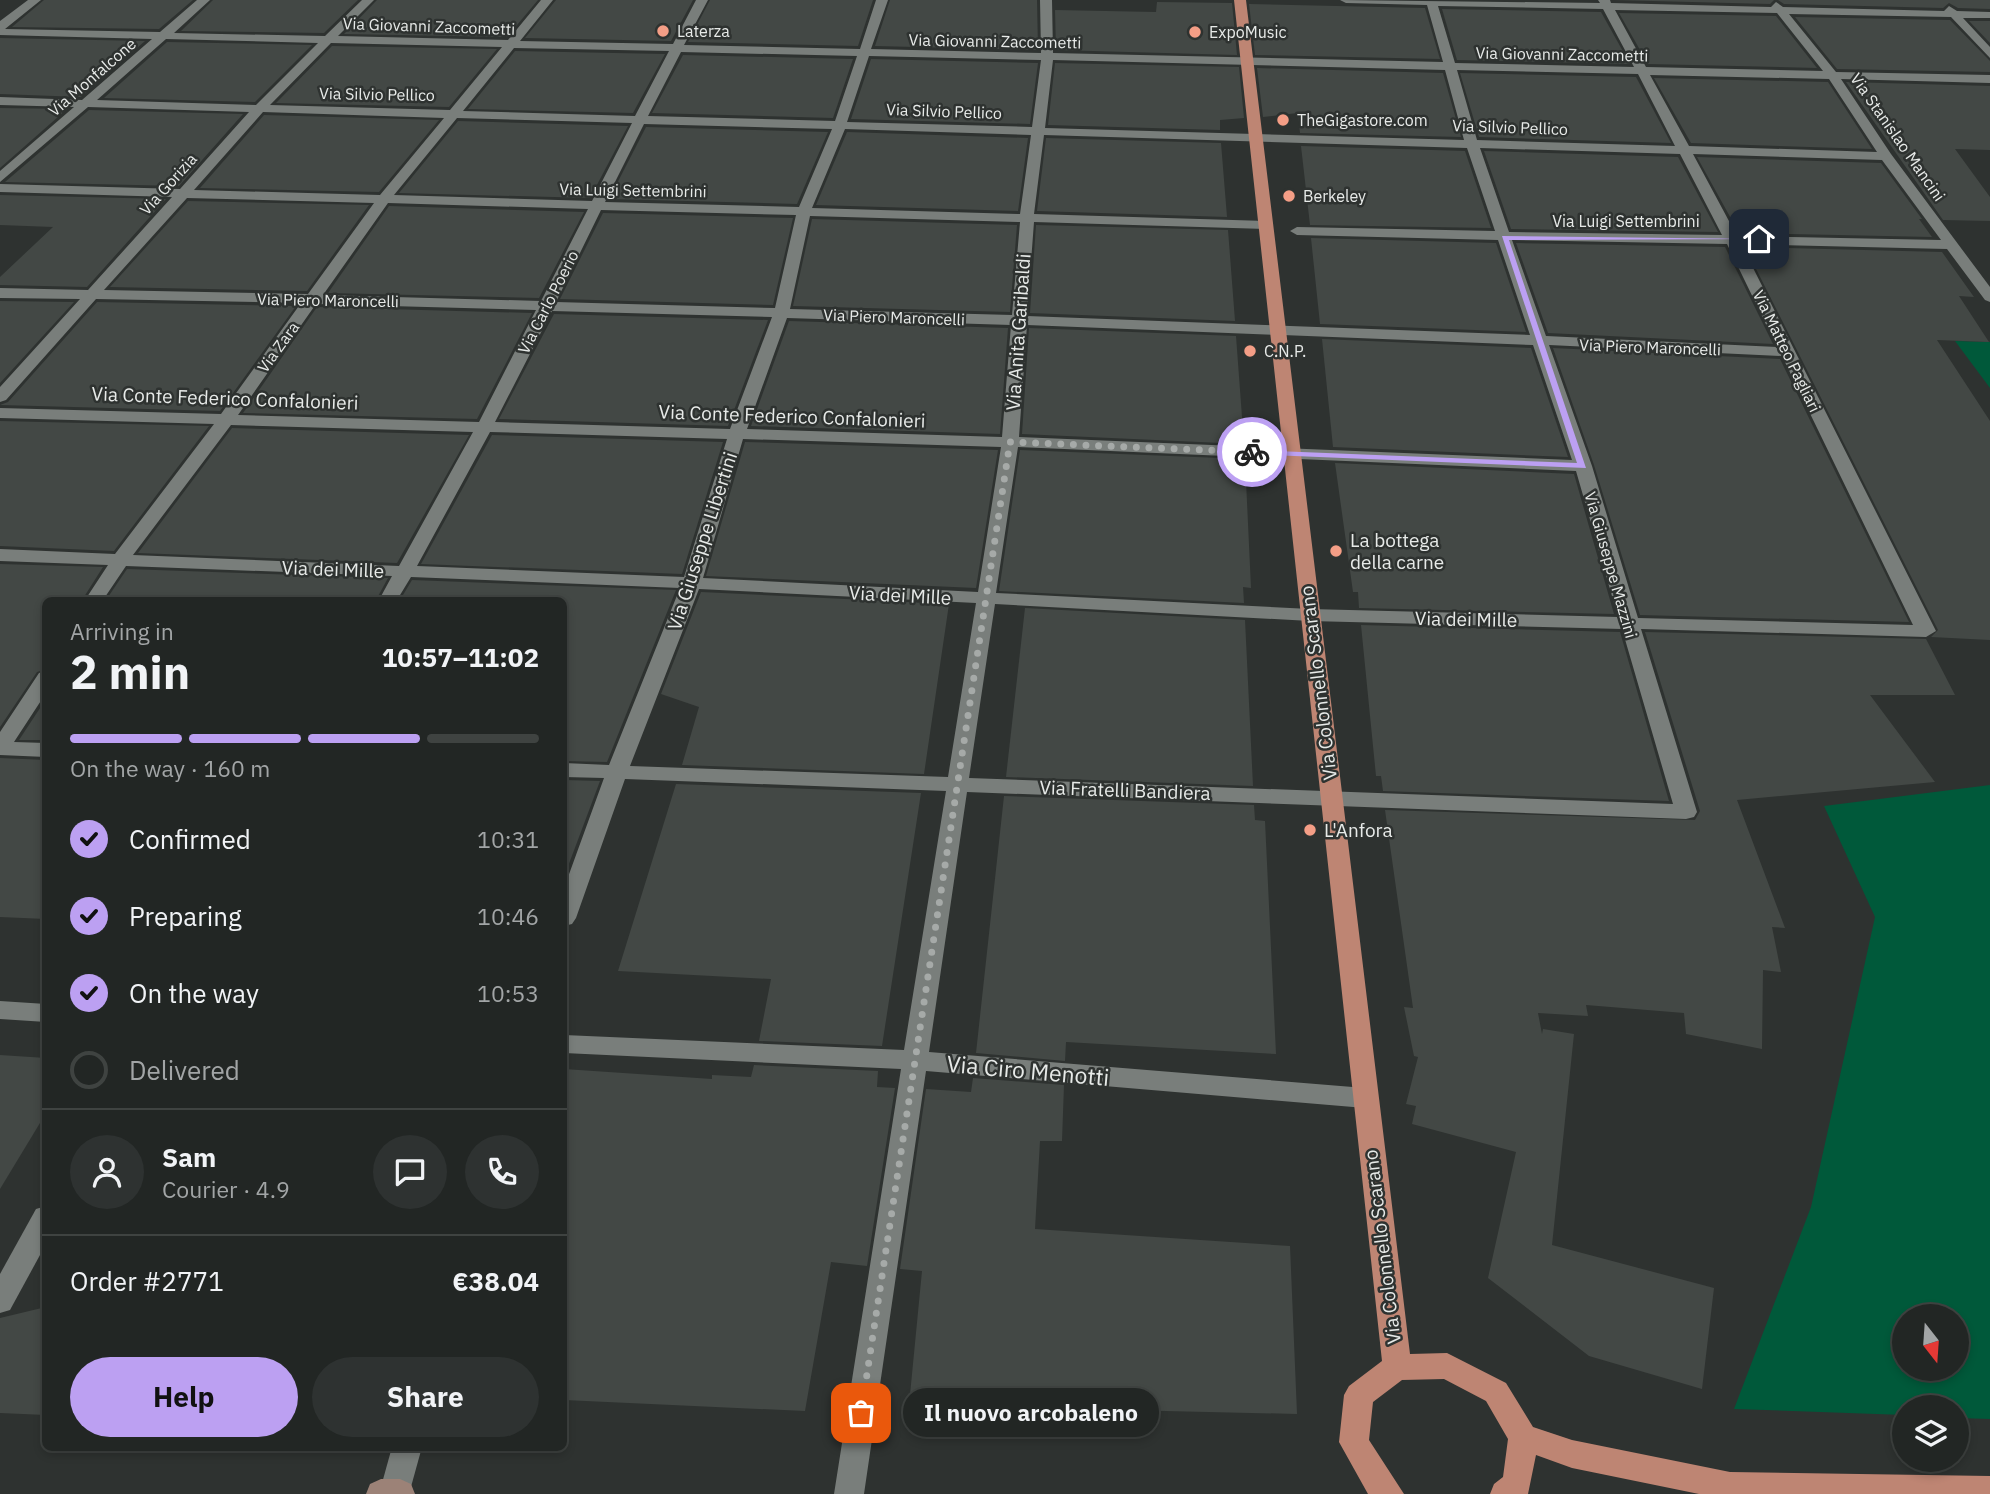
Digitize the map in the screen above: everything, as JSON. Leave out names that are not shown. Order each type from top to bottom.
[{"type":"main road","name":"Via Colonnello Scarano","points":[[1240,0],[1397,1367]]},
{"type":"main road","points":[[1377,1492],[1354,1442],[1359,1395],[1397,1367],[1447,1366],[1496,1392],[1523,1437],[1517,1484],[1505,1494]]},
{"type":"main road","points":[[1523,1437],[1572,1454],[1730,1490],[1990,1490]]},
{"type":"street","points":[[0,27],[34,0]]},
{"type":"street","name":"Via Monfalcone","points":[[0,178],[204,0]]},
{"type":"street","name":"Via Gorizia","points":[[0,397],[260,108],[368,0]]},
{"type":"street","name":"Via Zara","points":[[96,597],[120,560],[228,418],[383,200],[547,0]]},
{"type":"street","name":"Via Carlo Poerio","points":[[390,597],[485,427],[638,119],[702,0]]},
{"type":"street","name":"Via Giuseppe Libertini","points":[[567,910],[617,772],[692,583],[736,436],[781,314],[804,211],[840,125],[881,0]]},
{"type":"street","name":"Via Anita Garibaldi","points":[[849,1494],[1010,442],[1027,217],[1047,57],[1046,0]]},
{"type":"street","points":[[1346,0],[1777,5],[1990,15]]},
{"type":"street","points":[[1940,0],[1990,54]]},
{"type":"street","name":"Via Giuseppe Mazzini","points":[[1431,1],[1472,144],[1583,466],[1627,622],[1686,811]]},
{"type":"street","name":"Via Matteo Pagliari","points":[[1605,4],[1731,238],[1926,631]]},
{"type":"street","name":"Via Stanislao Mancini","points":[[1777,5],[1833,76],[1886,156],[1990,297]]},
{"type":"street","name":"Via Giovanni Zaccometti","points":[[0,32],[1990,79]]},
{"type":"street","name":"Via Silvio Pellico","points":[[0,101],[1886,156]]},
{"type":"street","name":"Via Luigi Settembrini","points":[[0,188],[1266,225]]},
{"type":"street","name":"Via Luigi Settembrini","points":[[1297,231],[1504,238],[1731,238],[1954,245]]},
{"type":"street","name":"Via Piero Maroncelli","points":[[0,293],[312,299],[1277,328],[1540,343],[1788,352]]},
{"type":"street","name":"Via Conte Federico Confalonieri","points":[[0,413],[1010,442],[1583,466]]},
{"type":"street","name":"Via dei Mille","points":[[0,555],[692,583],[1310,615],[1926,631]]},
{"type":"street","points":[[0,748],[42,683]]},
{"type":"street","points":[[0,748],[42,750]]},
{"type":"street","name":"Via Fratelli Bandiera","points":[[567,770],[1686,811]]},
{"type":"street","points":[[0,1010],[42,1013]]},
{"type":"street","name":"Via Ciro Menotti","points":[[567,1044],[914,1060],[1365,1098]]},
{"type":"street","points":[[0,1301],[42,1224]]},
{"type":"street","points":[[394,1494],[406,1451]]},
{"type":"street","points":[[381,1494],[400,1494]]},
{"type":"green space","points":[[1955,341],[1990,342],[1990,388]]},
{"type":"green space","points":[[1990,785],[1990,1419],[1969,1418],[1969,1395],[1892,1395],[1892,1415],[1734,1409],[1811,1207],[1875,917],[1824,806]]},
{"type":"building","points":[[44,0],[193,0],[159,29],[12,27]]},
{"type":"building","points":[[213,0],[358,0],[324,33],[181,31]]},
{"type":"building","points":[[377,0],[538,0],[507,37],[344,34]]},
{"type":"building","points":[[556,0],[693,0],[671,41],[525,38]]},
{"type":"building","points":[[710,0],[873,0],[858,46],[688,42]]},
{"type":"building","points":[[890,0],[1037,0],[1038,50],[875,46]]},
{"type":"building","points":[[1613,0],[1774,0],[1770,4]]},
{"type":"building","points":[[1778,0],[1990,0],[1990,9],[1958,8],[1949,3],[1943,8],[1784,4]]},
{"type":"building","points":[[1157,2],[1232,3],[1237,55],[1056,50],[1055,10],[1156,12]]},
{"type":"building","points":[[1249,4],[1425,8],[1440,59],[1255,55]]},
{"type":"building","points":[[1442,9],[1601,12],[1630,64],[1457,60]]},
{"type":"building","points":[[1619,13],[1776,16],[1817,68],[1648,64]]},
{"type":"building","points":[[1795,17],[1950,20],[1990,61],[1990,72],[1837,69]]},
{"type":"building","points":[[1969,21],[1990,21],[1990,43]]},
{"type":"building","points":[[0,38],[145,41],[81,97],[0,94]]},
{"type":"building","points":[[167,42],[312,45],[255,102],[104,98]]},
{"type":"building","points":[[332,46],[497,49],[449,107],[276,103]]},
{"type":"building","points":[[515,51],[665,54],[633,113],[468,109]]},
{"type":"building","points":[[683,55],[853,59],[833,118],[652,113]]},
{"type":"building","points":[[871,59],[1038,63],[1030,124],[851,119]]},
{"type":"building","points":[[1055,63],[1239,67],[1244,118],[1220,120],[1220,130],[1048,125]]},
{"type":"building","points":[[1257,68],[1443,73],[1461,137],[1300,133],[1298,113],[1263,117]]},
{"type":"building","points":[[1460,73],[1636,77],[1671,143],[1479,137]]},
{"type":"building","points":[[1654,78],[1828,82],[1872,149],[1691,143]]},
{"type":"building","points":[[1846,82],[1990,86],[1990,150],[1955,149],[1990,197],[1990,221],[1943,220]]},
{"type":"building","points":[[0,108],[67,109],[0,168]]},
{"type":"building","points":[[89,110],[243,114],[179,186],[5,182]]},
{"type":"building","points":[[264,115],[439,120],[379,192],[200,188]]},
{"type":"building","points":[[458,121],[628,126],[590,198],[399,193]]},
{"type":"building","points":[[646,127],[828,132],[797,204],[609,199]]},
{"type":"building","points":[[847,132],[1028,138],[1018,211],[816,205]]},
{"type":"building","points":[[1046,138],[1221,143],[1227,217],[1037,211]]},
{"type":"building","points":[[1301,146],[1465,151],[1491,228],[1310,225]]},
{"type":"building","points":[[1484,151],[1678,157],[1718,232],[1511,229]]},
{"type":"building","points":[[1697,157],[1881,163],[1932,237],[1739,233]]},
{"type":"building","points":[[0,195],[166,199],[87,287],[0,285],[0,277],[53,227],[0,225]]},
{"type":"building","points":[[188,201],[369,205],[307,291],[110,287]]},
{"type":"building","points":[[389,206],[584,212],[539,298],[328,293]]},
{"type":"building","points":[[603,213],[793,218],[773,305],[560,299]]},
{"type":"building","points":[[812,219],[1017,225],[1010,312],[793,306]]},
{"type":"building","points":[[1036,225],[1228,230],[1235,321],[1030,313]]},
{"type":"building","points":[[1311,238],[1496,243],[1526,332],[1320,324]]},
{"type":"building","points":[[1516,243],[1725,247],[1773,344],[1548,333]]},
{"type":"building","points":[[1745,247],[1942,252],[1974,297],[1959,296],[1989,342],[1937,340],[1990,421],[1990,640],[1931,637],[1938,630]]},
{"type":"building","points":[[0,301],[74,302],[0,383]]},
{"type":"building","points":[[97,302],[296,306],[220,411],[0,405],[8,402]]},
{"type":"building","points":[[317,307],[532,313],[477,419],[243,413]]},
{"type":"building","points":[[554,314],[768,320],[728,426],[499,419]]},
{"type":"building","points":[[789,321],[1008,328],[1000,434],[751,426]]},
{"type":"building","points":[[1029,328],[1236,336],[1244,444],[1022,434]]},
{"type":"building","points":[[1322,339],[1531,348],[1568,457],[1333,447]]},
{"type":"building","points":[[1553,348],[1780,359],[1909,622],[1640,615],[1594,465]]},
{"type":"building","points":[[0,421],[209,426],[114,551],[0,546]]},
{"type":"building","points":[[232,428],[469,435],[397,563],[138,553]]},
{"type":"building","points":[[492,435],[723,442],[682,574],[421,564]]},
{"type":"building","points":[[745,442],[998,450],[976,588],[706,576]]},
{"type":"building","points":[[1020,450],[1245,459],[1251,588],[1243,587],[1244,603],[999,591]]},
{"type":"building","points":[[1335,463],[1574,474],[1614,614],[1359,608],[1358,592],[1353,592]]},
{"type":"building","points":[[0,564],[103,567],[84,597],[42,597],[42,670],[37,672],[0,727]]},
{"type":"building","points":[[127,569],[388,578],[378,597],[108,597]]},
{"type":"building","points":[[412,580],[676,590],[607,762],[567,761],[567,597],[402,597]]},
{"type":"building","points":[[701,592],[949,604],[924,774],[682,765],[699,707],[661,694]]},
{"type":"building","points":[[1025,608],[1245,620],[1253,786],[1006,777]]},
{"type":"building","points":[[1361,625],[1620,632],[1669,801],[1383,791],[1381,776],[1376,776]]},
{"type":"building","points":[[1645,632],[1926,639],[1955,695],[1870,695],[1935,782],[1737,800],[1785,928],[1772,927],[1781,972],[1763,970],[1762,1049],[1686,1034],[1684,1013],[1586,1005],[1588,1016],[1538,1013],[1542,1034],[1543,1029],[1574,1034],[1552,1245],[1714,1288],[1702,1389],[1589,1356],[1488,1278],[1516,1152],[1412,1124],[1416,1106],[1406,1104],[1418,1057],[1414,1056],[1404,1007],[1413,1008],[1385,810],[1695,820],[1700,811]]},
{"type":"building","points":[[42,705],[42,740],[19,740]]},
{"type":"building","points":[[0,758],[42,760],[42,919],[0,917]]},
{"type":"building","points":[[567,780],[600,781],[567,869]]},
{"type":"building","points":[[676,784],[921,793],[882,1046],[759,1041],[771,979],[618,971]]},
{"type":"building","points":[[1004,796],[1254,805],[1255,820],[1265,821],[1276,1054],[1066,1042],[1065,1061],[976,1053]]},
{"type":"building","points":[[0,1055],[42,1058],[42,1120],[0,1189]]},
{"type":"building","points":[[754,1065],[878,1071],[877,1087],[895,1088],[867,1266],[831,1262],[805,1411],[567,1400],[567,1069],[712,1079],[712,1075],[751,1077]]},
{"type":"building","points":[[973,1078],[1064,1085],[1062,1141],[1040,1141],[1035,1229],[1290,1246],[1297,1414],[909,1405],[922,1271],[900,1269],[926,1089],[971,1092]]},
{"type":"building","points":[[42,1308],[42,1415],[0,1413],[0,1318]]},
{"type":"way so far","points":[[861,1413],[1010,442],[1252,452]]},
{"type":"place","name":"Laterza","points":[[663,31]]},
{"type":"place","name":"ExpoMusic","points":[[1195,32]]},
{"type":"place","name":"TheGigastore.com","points":[[1283,120]]},
{"type":"place","name":"Berkeley","points":[[1289,196]]},
{"type":"place","name":"C.N.P.","points":[[1250,351]]},
{"type":"place","name":"La bottega della carne","points":[[1336,551]]},
{"type":"place","name":"L'Anfora","points":[[1310,830]]},
{"type":"place","name":"Il nuovo arcobaleno","points":[[861,1413]]},
{"type":"route","points":[[1252,452],[1583,466],[1504,238],[1759,239]]}]
